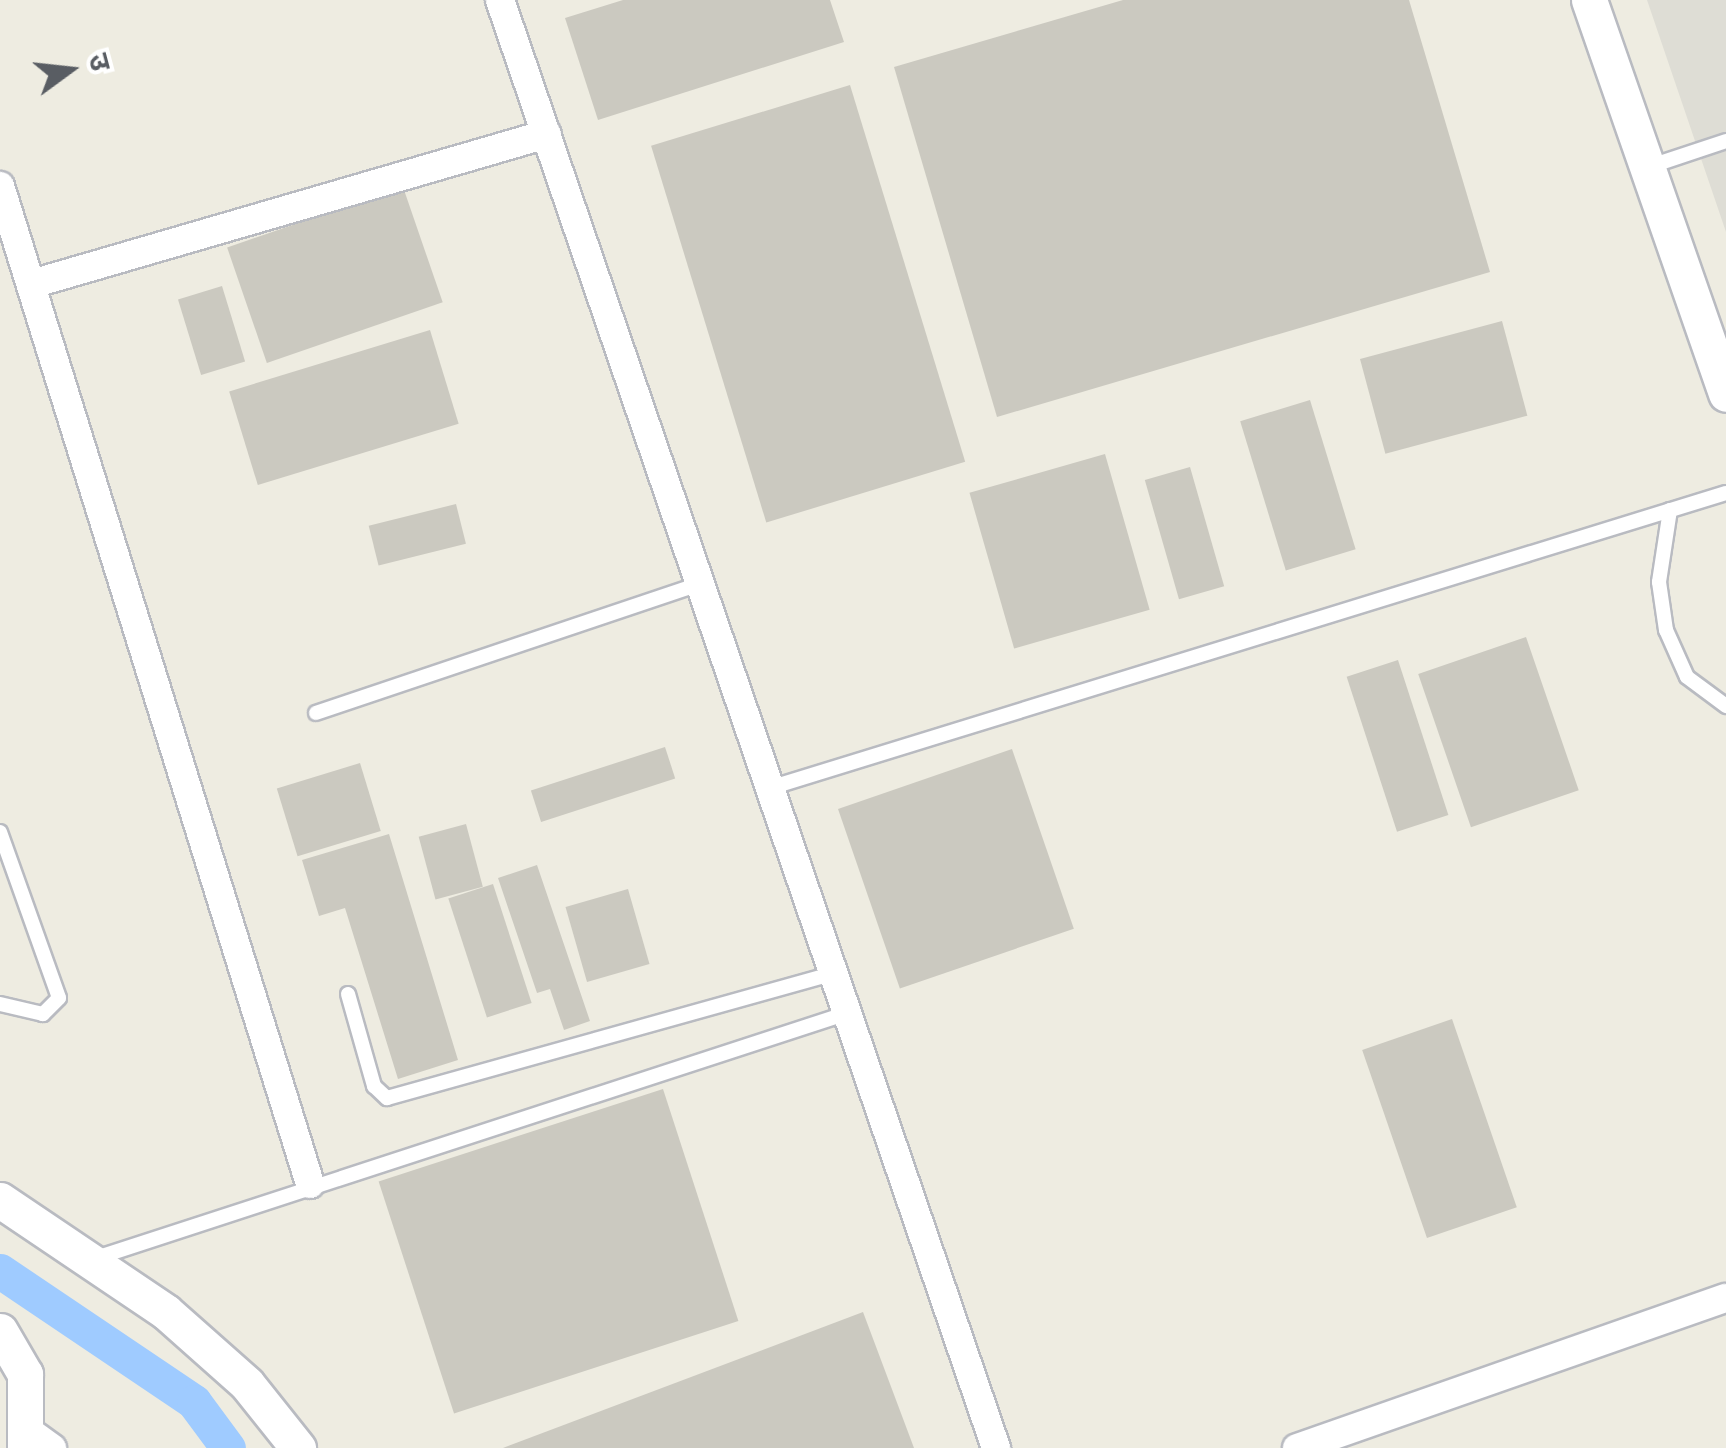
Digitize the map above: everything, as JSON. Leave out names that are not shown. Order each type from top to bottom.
[{"type":"street","points":[[500,0],[776,786],[996,1448]]},
{"type":"street","points":[[1589,0],[1726,394]]},
{"type":"street","points":[[35,283],[547,134]]},
{"type":"street","points":[[0,186],[35,283],[310,1184]]},
{"type":"street","points":[[0,1200],[92,1259],[247,1384],[298,1448]]},
{"type":"street","points":[[1297,1448],[1726,1298]]},
{"type":"street","points":[[0,1331],[21,1357],[34,1442]]},
{"type":"lane","points":[[1648,167],[1726,141]]},
{"type":"lane","points":[[776,786],[1726,492]]},
{"type":"lane","points":[[1670,510],[1659,582],[1666,630],[1686,677],[1726,706]]},
{"type":"lane","points":[[316,712],[704,583]]},
{"type":"lane","points":[[0,832],[3,856],[59,998],[43,1014],[0,1004]]},
{"type":"lane","points":[[348,994],[374,1086],[387,1098],[836,973]]},
{"type":"lane","points":[[92,1259],[310,1184],[849,1013]]},
{"type":"shaded area","points":[[1647,0],[1726,0],[1726,232]]},
{"type":"building","points":[[623,0],[830,0],[844,42],[598,120],[565,18]]},
{"type":"building","points":[[1123,0],[1409,0],[1490,272],[997,417],[894,67]]},
{"type":"building","points":[[850,85],[965,462],[766,523],[651,146]]},
{"type":"building","points":[[403,187],[443,302],[267,363],[227,248]]},
{"type":"building","points":[[222,286],[245,362],[201,375],[178,299]]},
{"type":"building","points":[[1502,321],[1527,416],[1385,454],[1360,359]]},
{"type":"building","points":[[430,330],[459,424],[258,485],[229,391]]},
{"type":"building","points":[[1310,400],[1356,549],[1286,571],[1240,421]]},
{"type":"building","points":[[1105,454],[1150,610],[1014,649],[969,493]]},
{"type":"building","points":[[1190,467],[1224,586],[1179,599],[1145,480]]},
{"type":"building","points":[[456,504],[466,544],[379,566],[369,526]]},
{"type":"building","points":[[1526,637],[1579,790],[1471,827],[1418,674]]},
{"type":"building","points":[[1398,660],[1448,815],[1397,832],[1347,677]]},
{"type":"building","points":[[665,747],[675,778],[541,822],[531,791]]},
{"type":"building","points":[[1012,749],[1074,929],[900,989],[838,809]]},
{"type":"building","points":[[360,763],[381,831],[298,856],[277,788]]},
{"type":"building","points":[[466,824],[483,887],[435,899],[419,837]]},
{"type":"building","points":[[389,834],[458,1060],[398,1079],[345,908],[319,916],[302,860]]},
{"type":"building","points":[[537,865],[590,1021],[564,1030],[550,989],[537,993],[498,878]]},
{"type":"building","points":[[493,884],[532,1003],[487,1017],[448,899]]},
{"type":"building","points":[[628,889],[649,964],[587,982],[566,907]]},
{"type":"building","points":[[1452,1019],[1517,1207],[1427,1238],[1362,1050]]},
{"type":"building","points":[[663,1089],[738,1321],[454,1413],[379,1181]]},
{"type":"building","points":[[863,1312],[914,1448],[503,1448]]},
{"type":"waterway","points":[[0,1271],[194,1402],[228,1448]]}]
